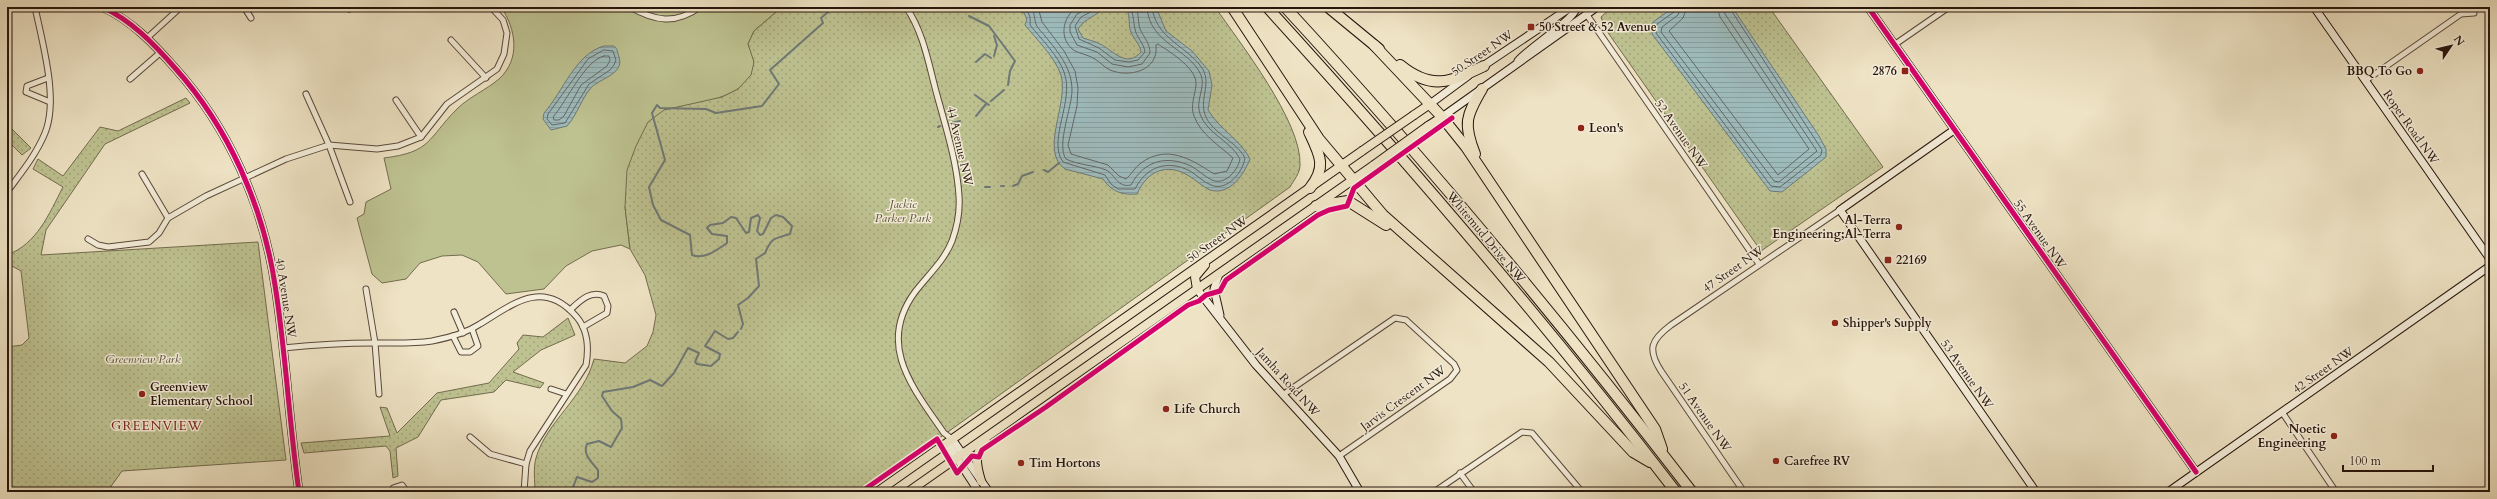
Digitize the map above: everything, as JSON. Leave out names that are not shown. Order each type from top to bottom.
[{"type":"highway","points":[[1232,7],[1295,103],[1341,166],[1383,215],[1549,362],[1633,452],[1656,466]]},
{"type":"highway","name":"Whitemud Drive NW","points":[[1267,7],[1406,162],[1563,349],[1676,492]]},
{"type":"highway","name":"Whitemud Drive NW","points":[[1285,7],[1422,161],[1573,341],[1692,492]]},
{"type":"highway","points":[[1328,7],[1374,46],[1412,74],[1433,82],[1441,82],[1459,78],[1484,66]]},
{"type":"highway","points":[[1374,46],[1442,117],[1482,171],[1655,429],[1665,457]]},
{"type":"highway","points":[[1482,89],[1468,114],[1466,124],[1468,134],[1482,171]]},
{"type":"highway","points":[[1295,103],[1314,143],[1320,163],[1320,174],[1310,188]]},
{"type":"highway","points":[[1316,206],[1348,201],[1370,213],[1422,251]]},
{"type":"main road","name":"50 Street NW","points":[[877,492],[1430,104]]},
{"type":"main road","points":[[908,492],[1442,117]]},
{"type":"main road","points":[[1198,289],[1195,278],[1212,257]]},
{"type":"main road","points":[[981,481],[976,465],[976,456],[990,435]]},
{"type":"street","points":[[7,192],[32,158],[45,132],[50,102],[48,78],[35,7]]},
{"type":"street","name":"40 Avenue NW","points":[[102,7],[116,13],[147,38],[161,52],[200,99],[228,143],[245,178],[264,230],[275,284],[299,492]]},
{"type":"street","points":[[147,38],[181,7]]},
{"type":"street","points":[[244,7],[251,18]]},
{"type":"street","points":[[88,239],[98,245],[108,247],[149,242],[159,233],[168,218],[286,158],[329,145],[377,149],[398,146],[421,137],[447,104],[497,69],[504,54],[507,33],[503,20],[491,7]]},
{"type":"street","points":[[630,7],[652,18],[665,20],[676,19],[700,7]]},
{"type":"street","name":"44 Avenue NW","points":[[906,7],[917,26],[924,45],[951,149],[960,198],[952,241],[944,257],[910,300],[902,315],[898,346],[902,368],[950,441],[979,492]]},
{"type":"street","name":"50 Street NW","points":[[1430,104],[1571,7]]},
{"type":"street","points":[[1509,70],[1526,51],[1572,15],[1577,7]]},
{"type":"street","points":[[1587,7],[1587,15]]},
{"type":"street","points":[[1442,117],[1597,7]]},
{"type":"street","name":"55 Avenue NW","points":[[1868,7],[2196,472]]},
{"type":"street","points":[[1894,45],[1949,7]]},
{"type":"street","name":"Roper Road NW","points":[[2314,7],[2490,259]]},
{"type":"street","points":[[2365,81],[2461,14],[2474,13]]},
{"type":"street","name":"52 Avenue NW","points":[[1587,15],[1759,264]]},
{"type":"street","points":[[451,40],[486,78]]},
{"type":"street","points":[[130,79],[161,52]]},
{"type":"street","points":[[48,78],[28,86],[26,92],[31,96],[50,102]]},
{"type":"street","points":[[306,94],[329,145],[350,202]]},
{"type":"street","points":[[396,100],[421,137]]},
{"type":"street","name":"47 Street NW","points":[[1652,351],[1653,344],[1659,334],[1954,130]]},
{"type":"street","points":[[142,174],[168,218]]},
{"type":"street","name":"53 Avenue NW","points":[[1840,210],[2036,492]]},
{"type":"street","name":"42 Street NW","points":[[2168,492],[2490,266]]},
{"type":"street","points":[[1219,274],[1214,289],[1221,317]]},
{"type":"street","points":[[366,289],[375,343],[378,394]]},
{"type":"street","name":"Jamha Road NW","points":[[1198,289],[1221,317],[1256,365],[1339,456],[1360,492]]},
{"type":"street","points":[[570,310],[589,295],[597,293],[604,296],[608,306],[607,313],[583,327]]},
{"type":"street","points":[[283,348],[431,341],[463,333],[519,300],[537,296],[554,301],[570,310],[583,327],[589,350],[586,365],[530,451],[526,464],[524,492]]},
{"type":"street","points":[[454,312],[463,333]]},
{"type":"street","name":"Jarvis Crescent NW","points":[[1284,394],[1395,318],[1406,320],[1454,364],[1457,370],[1450,379],[1339,456]]},
{"type":"street","points":[[453,336],[461,352],[470,352],[478,346],[472,329]]},
{"type":"street","name":"51 Avenue NW","points":[[1652,351],[1661,371],[1744,492]]},
{"type":"street","points":[[551,389],[566,394]]},
{"type":"street","points":[[2282,412],[2336,492]]},
{"type":"street","points":[[1434,492],[1518,433],[1527,432],[1532,433],[1582,492]]},
{"type":"street","points":[[470,438],[490,454],[526,464]]},
{"type":"street","name":"44 Avenue NW","points":[[959,456],[989,492]]},
{"type":"street","points":[[1460,474],[1474,492]]},
{"type":"street","points":[[392,492],[393,488],[402,485],[407,492]]},
{"type":"green space","points":[[501,7],[782,7],[754,31],[748,44],[754,62],[752,74],[744,84],[733,92],[719,98],[664,110],[625,207],[630,249],[621,245],[592,251],[566,266],[544,289],[506,294],[478,262],[462,255],[442,256],[420,263],[406,279],[382,283],[372,274],[357,218],[364,214],[366,202],[391,189],[384,158],[411,152],[420,148],[457,109],[494,83],[506,71],[511,62],[514,44],[510,25]]},
{"type":"green space","name":"Jackie Parker Park","points":[[782,7],[1215,7],[1268,83],[1281,106],[1298,147],[1300,165],[1299,171],[1290,187],[864,492],[535,492],[535,462],[541,445],[556,421],[582,386],[594,359],[625,363],[647,346],[653,332],[656,315],[645,275],[630,249],[625,207],[627,170],[636,146],[648,122],[664,110],[722,97],[738,89],[751,75],[754,62],[748,44],[754,31]]},
{"type":"green space","points":[[1612,7],[1769,7],[1883,167],[1761,251],[1604,27],[1601,17]]},
{"type":"green space","name":"Greenview Park","points":[[186,98],[190,103],[105,144],[46,230],[41,255],[258,242],[286,460],[122,471],[107,492],[7,492],[7,347],[22,345],[29,338],[21,271],[12,266],[7,267],[7,255],[26,244],[34,236],[47,217],[63,187],[33,169],[38,159],[63,176],[100,127],[118,131]]},
{"type":"green space","points":[[7,124],[31,148],[22,155],[7,140]]},
{"type":"green space","points":[[568,318],[575,335],[541,350],[513,372],[544,383],[540,388],[506,380],[494,392],[441,400],[418,437],[396,448],[398,476],[393,478],[390,451],[386,446],[304,453],[301,443],[390,436],[380,407],[387,408],[397,433],[437,393],[489,383],[519,349],[517,343],[523,335],[543,337]]},
{"type":"water","points":[[1016,7],[1105,7],[1084,22],[1078,29],[1083,38],[1098,43],[1120,57],[1130,59],[1141,52],[1130,30],[1126,7],[1156,7],[1166,31],[1192,51],[1209,71],[1212,85],[1208,110],[1219,124],[1241,146],[1250,159],[1240,177],[1230,187],[1217,191],[1207,189],[1181,172],[1166,169],[1158,171],[1152,175],[1141,186],[1137,194],[1132,194],[1114,190],[1103,179],[1065,169],[1058,161],[1054,139],[1061,99],[1061,75],[1050,55],[1025,25],[1027,19],[1024,13],[1019,11]]},
{"type":"water","points":[[1674,7],[1732,7],[1819,136],[1826,149],[1826,157],[1782,192],[1770,191],[1652,34],[1653,22]]},
{"type":"water","points":[[604,46],[614,46],[616,48],[620,63],[618,68],[590,89],[567,126],[551,130],[543,119],[544,113],[577,65],[594,50]]},
{"type":"waterway","points":[[741,329],[743,324],[738,305],[748,298],[759,286],[756,259],[765,253],[774,239],[790,234],[792,226],[783,217],[776,215],[771,218],[763,234],[760,235],[757,231],[760,218],[758,215],[751,218],[749,232],[746,233],[736,218],[731,217],[723,223],[710,225],[707,228],[712,234],[727,236],[727,243],[706,255],[692,255],[690,235],[661,220],[653,205],[649,187],[665,160],[652,113],[657,105],[660,108],[706,109],[716,113],[762,106],[779,84],[770,70],[823,23],[821,18],[834,7]]},
{"type":"waterway","points":[[969,16],[989,26],[1015,61],[1010,71],[1008,85]]},
{"type":"waterway","points":[[994,36],[997,45],[994,56]]},
{"type":"waterway","points":[[976,62],[985,54],[991,58]]},
{"type":"waterway","points":[[991,101],[1004,90]]},
{"type":"waterway","points":[[975,95],[989,105]]},
{"type":"waterway","points":[[976,116],[986,104]]},
{"type":"waterway","points":[[947,124],[960,121]]},
{"type":"waterway","points":[[1044,170],[1048,172],[1059,163]]},
{"type":"waterway","points":[[1013,186],[1018,184],[1022,176],[1033,172]]},
{"type":"waterway","points":[[985,187],[990,187]]},
{"type":"waterway","points":[[571,492],[577,477],[592,482],[598,478],[598,470],[591,462],[586,452],[587,444],[599,441],[611,447],[622,428],[621,419],[612,411],[602,396],[603,392],[633,387],[650,380],[662,386],[674,373],[688,348],[699,353],[695,362],[697,364],[711,366],[719,359],[720,354],[705,346],[715,331],[728,339],[733,338],[738,332]]},
{"type":"cycle path","points":[[102,7],[113,12],[142,33],[167,59],[194,91],[212,116],[241,169],[262,226],[275,285],[299,492]]},
{"type":"cycle path","points":[[1868,7],[2196,472]]},
{"type":"cycle path","points":[[861,492],[937,439],[957,473],[972,456],[979,457],[982,450],[1046,407],[1188,305],[1199,301],[1206,295],[1220,291],[1226,280],[1318,215],[1329,210],[1347,206],[1354,188],[1452,118]]},
{"type":"place","name":"50 Street & 52 Avenue","points":[[1531,27]]},
{"type":"place","name":"2876","points":[[1905,71]]},
{"type":"place","name":"BBQ To Go","points":[[2420,71]]},
{"type":"place","name":"Leon's","points":[[1581,128]]},
{"type":"place","name":"Al-Terra Engineering;Al-Terra","points":[[1899,227]]},
{"type":"place","name":"22169","points":[[1888,260]]},
{"type":"place","name":"Shipper's Supply","points":[[1835,323]]},
{"type":"place","name":"Greenview Elementary School","points":[[142,394]]},
{"type":"place","name":"Life Church","points":[[1166,409]]},
{"type":"place","name":"Noetic Engineering","points":[[2334,436]]},
{"type":"place","name":"Carefree RV","points":[[1776,461]]},
{"type":"place","name":"Tim Hortons","points":[[1021,463]]},
{"type":"district","name":"GREENVIEW","points":[[157,425]]}]
